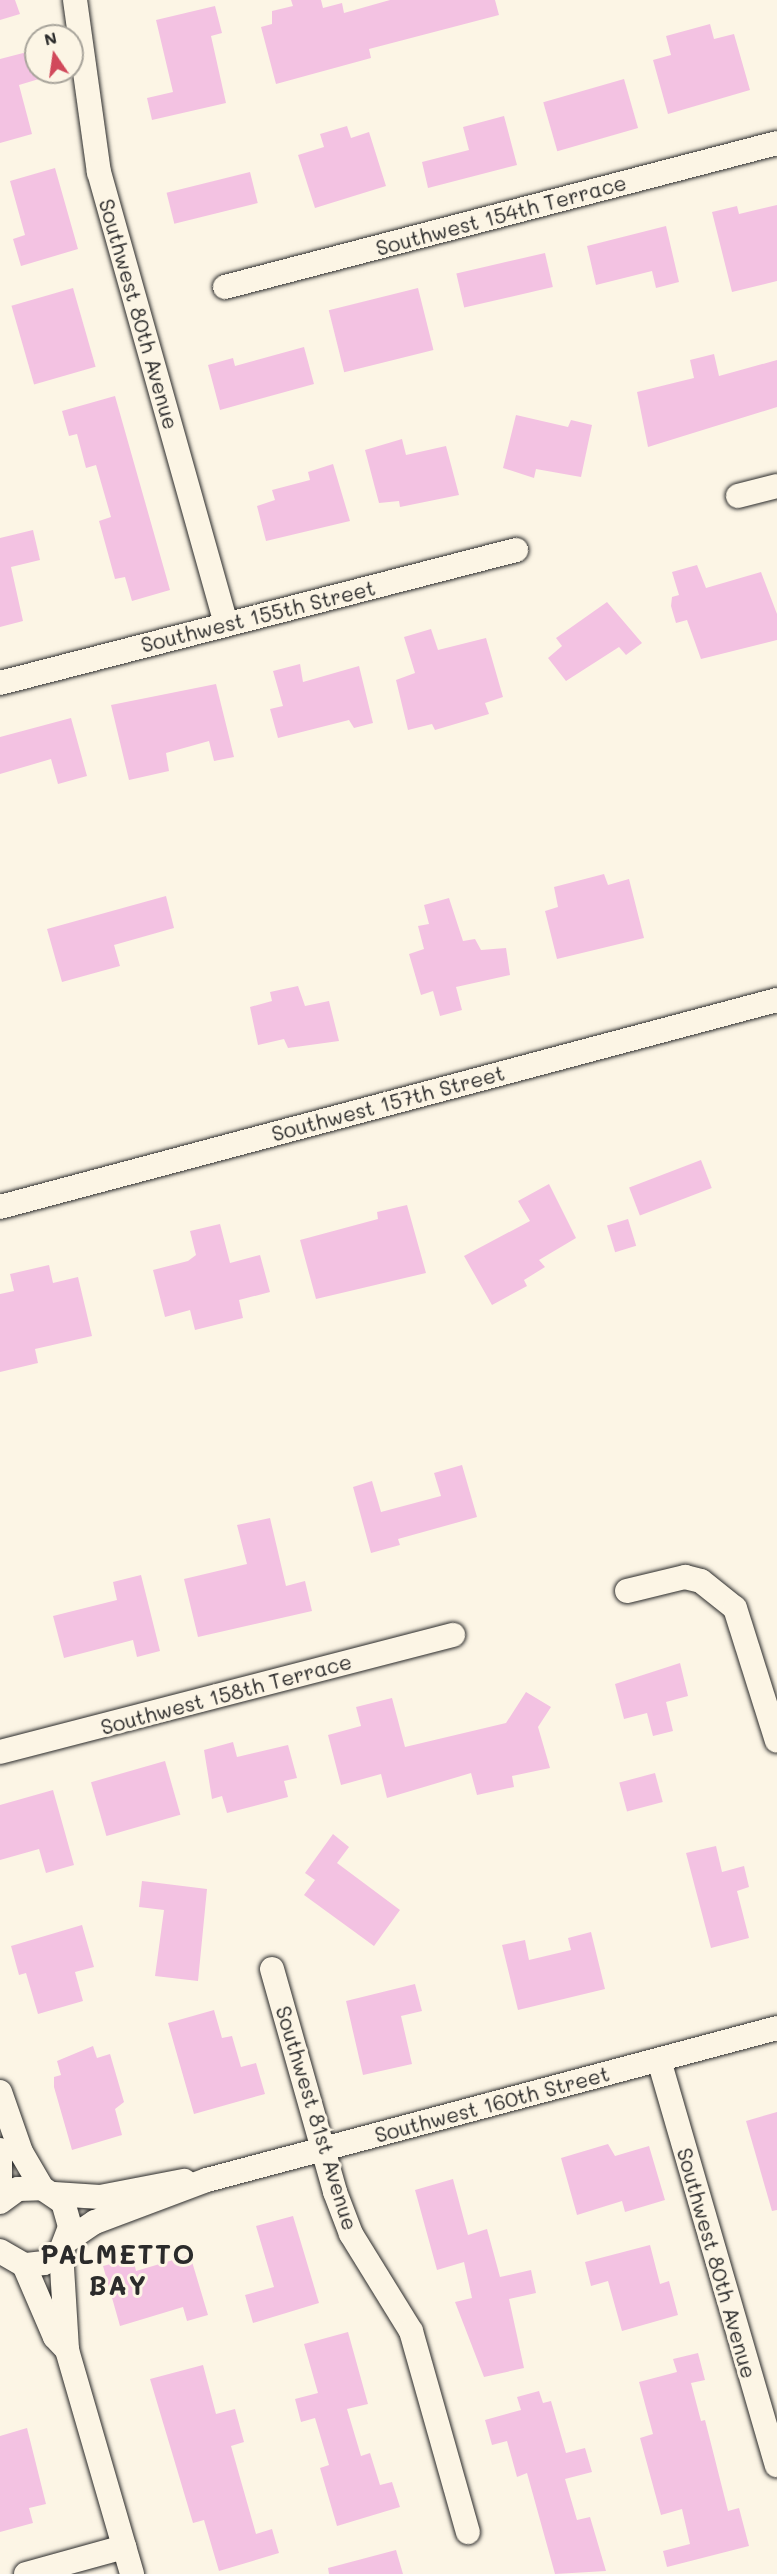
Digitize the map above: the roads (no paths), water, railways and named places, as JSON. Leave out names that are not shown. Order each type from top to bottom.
[{"type":"street","name":"Southwest 80th Avenue","points":[[75,0],[99,172],[226,624]]},
{"type":"street","name":"Southwest 154th Terrace","points":[[225,287],[777,143]]},
{"type":"street","points":[[738,496],[777,486]]},
{"type":"street","name":"Southwest 155th Street","points":[[0,683],[516,550]]},
{"type":"street","name":"Southwest 157th Street","points":[[0,1207],[777,1000]]},
{"type":"street","points":[[627,1591],[685,1577],[700,1581],[735,1608],[777,1741]]},
{"type":"street","name":"Southwest 158th Terrace","points":[[0,1752],[453,1635]]},
{"type":"street","name":"Southwest 81st Avenue","points":[[272,1969],[323,2148],[351,2234],[411,2331],[468,2532]]},
{"type":"street","name":"Southwest 160th Street","points":[[24,2265],[44,2263],[101,2220],[207,2180],[777,2028]]},
{"type":"street","name":"Southwest 80th Avenue","points":[[659,2060],[768,2401],[777,2465]]},
{"type":"street","points":[[0,2092],[21,2152],[48,2191],[68,2214],[64,2246],[67,2350],[132,2574]]},
{"type":"street","points":[[0,2150],[0,2199]]},
{"type":"street","name":"Southwest 160th Street","points":[[0,2199],[18,2189],[100,2197],[207,2180]]},
{"type":"street","points":[[0,2251],[24,2265],[55,2337],[67,2350]]},
{"type":"street","points":[[26,2574],[124,2547]]},
{"type":"district","name":"PALMETTO BAY","points":[[118,2268]]}]
